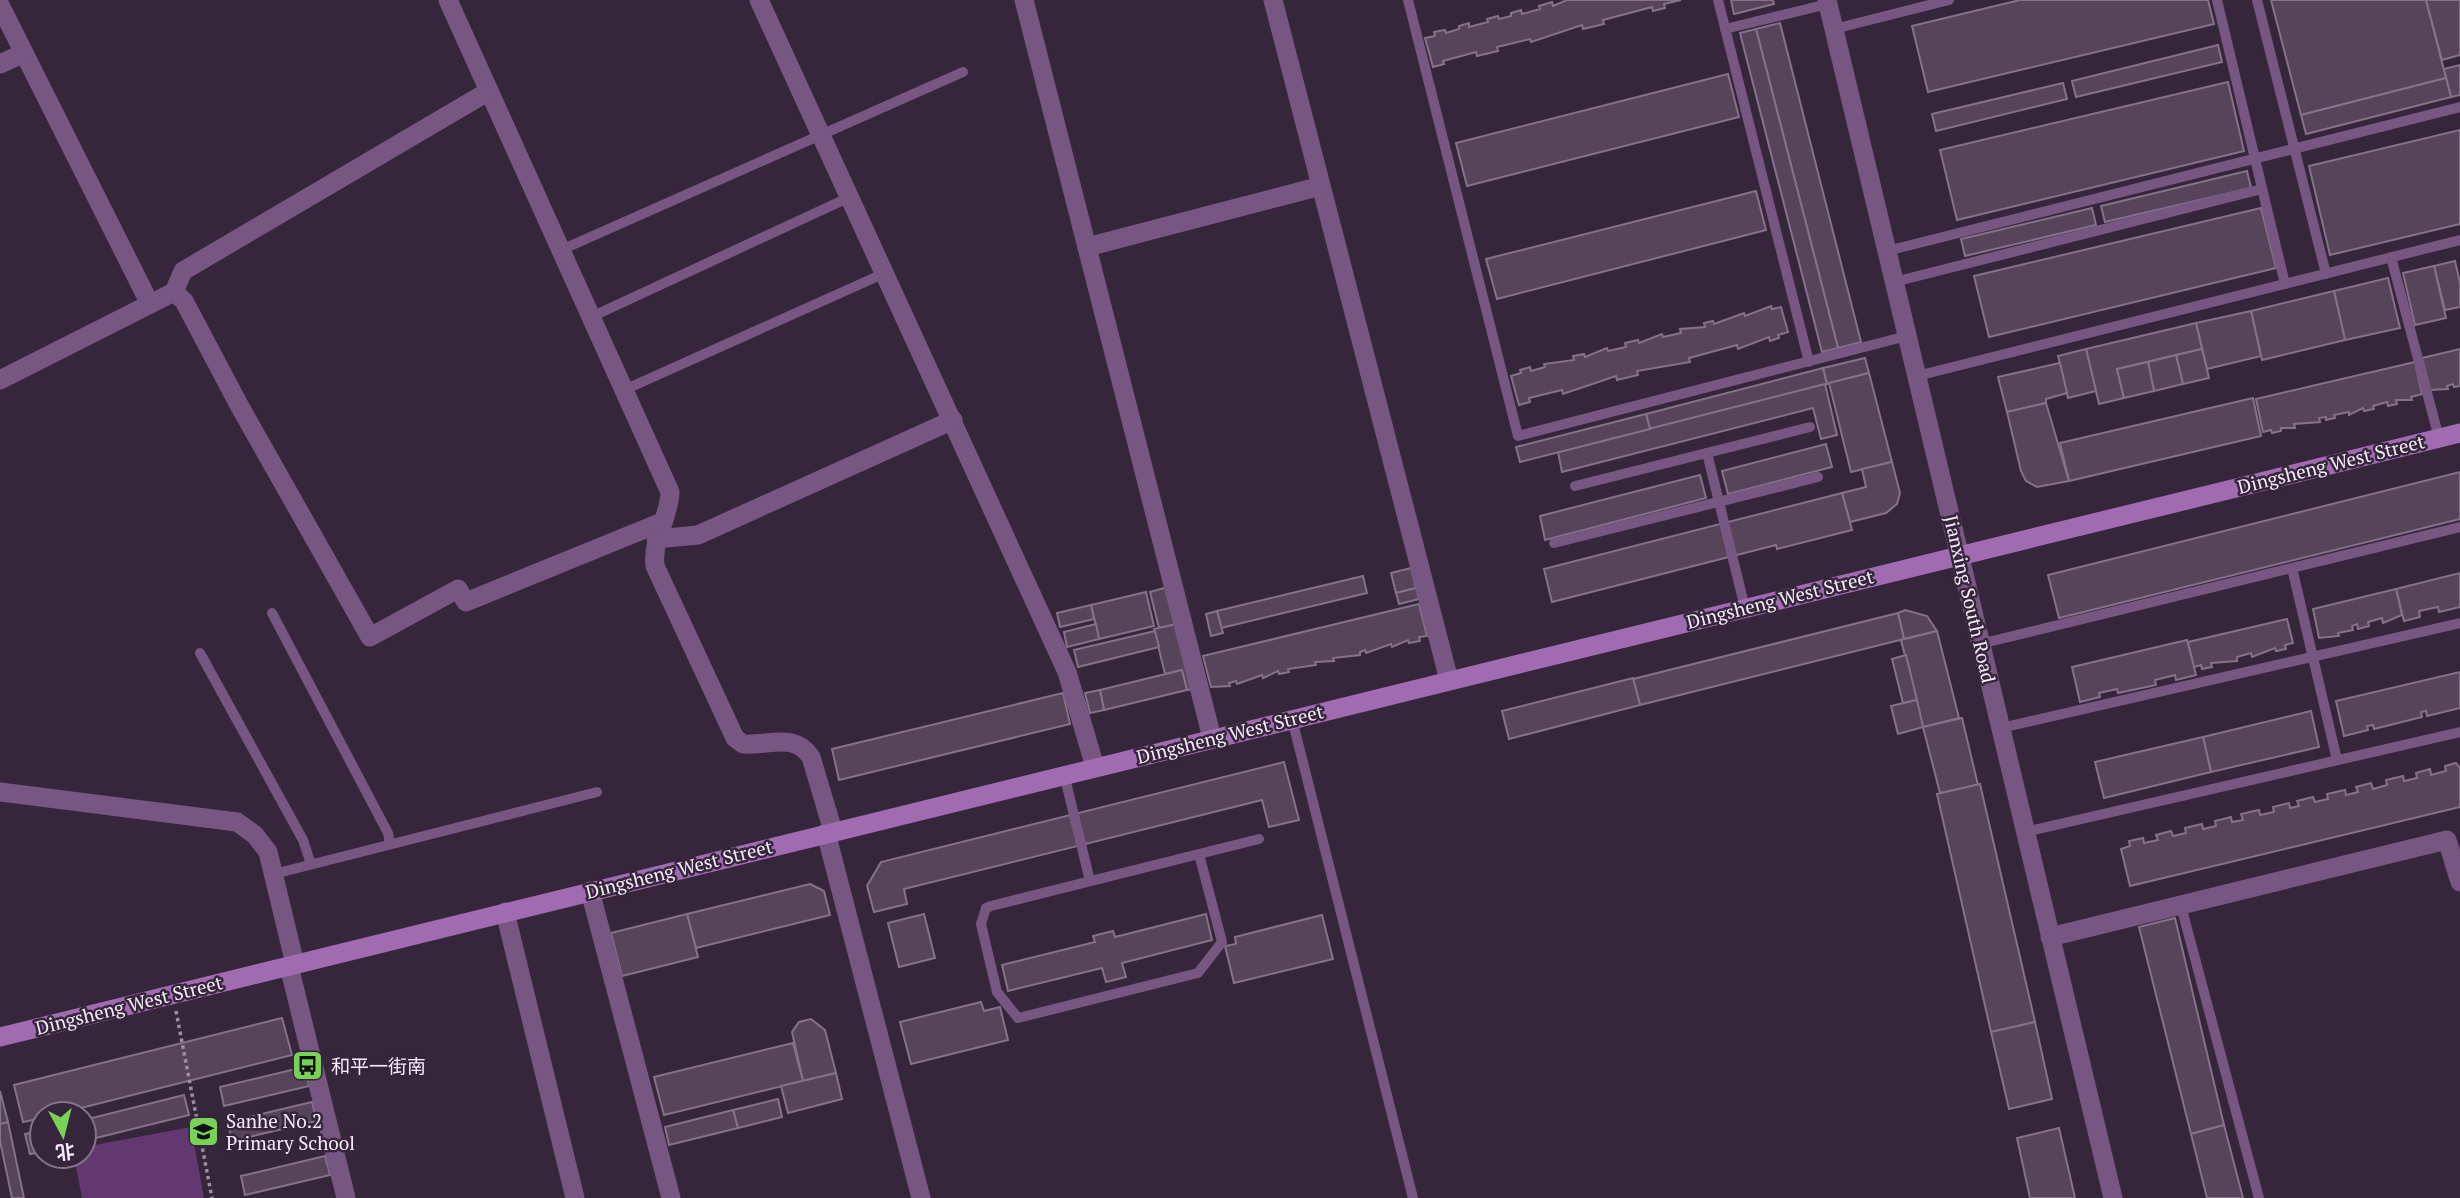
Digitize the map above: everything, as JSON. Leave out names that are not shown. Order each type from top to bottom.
[{"type":"main road","name":"Dingsheng West Street","points":[[0,1037],[2460,433]]},
{"type":"street","points":[[759,0],[1067,672],[1095,767]]},
{"type":"street","points":[[1024,0],[1212,738]]},
{"type":"street","points":[[1273,0],[1450,680]]},
{"type":"street","points":[[453,2],[489,91],[670,492],[670,504],[659,530],[655,566],[735,738],[743,744],[792,741],[804,746],[811,757],[921,1198]]},
{"type":"street","name":"Jianxing South Road","points":[[1827,2],[2113,1198]]},
{"type":"street","points":[[0,5],[150,304]]},
{"type":"street","points":[[0,64],[24,53]]},
{"type":"street","points":[[0,380],[174,292],[183,271],[489,91]]},
{"type":"street","points":[[1087,247],[1321,186]]},
{"type":"street","points":[[174,292],[184,301],[239,405],[370,637],[458,589],[466,602],[659,530],[698,535],[953,420]]},
{"type":"street","points":[[0,792],[237,822],[262,843],[274,874],[292,965],[346,1198]]},
{"type":"street","points":[[2050,937],[2447,840],[2460,882]]},
{"type":"street","points":[[590,891],[671,1198]]},
{"type":"street","points":[[505,912],[575,1198]]},
{"type":"lane","points":[[1408,0],[1518,436],[1907,336]]},
{"type":"lane","points":[[1718,0],[1809,362]]},
{"type":"lane","points":[[1834,29],[1949,0]]},
{"type":"lane","points":[[2217,0],[2285,284]]},
{"type":"lane","points":[[2257,0],[2326,274]]},
{"type":"lane","points":[[1725,29],[1827,2]]},
{"type":"lane","points":[[561,250],[822,138],[963,72]]},
{"type":"lane","points":[[1887,251],[2460,107]]},
{"type":"lane","points":[[1894,282],[2262,189]]},
{"type":"lane","points":[[591,317],[850,197]]},
{"type":"lane","points":[[1917,376],[2460,240]]},
{"type":"lane","points":[[2391,257],[2439,438]]},
{"type":"lane","points":[[624,390],[885,273]]},
{"type":"lane","points":[[1575,486],[1810,427]]},
{"type":"lane","points":[[1707,453],[1745,608]]},
{"type":"lane","points":[[1553,543],[1818,477]]},
{"type":"lane","points":[[1980,644],[2460,527]]},
{"type":"lane","points":[[2292,568],[2337,760]]},
{"type":"lane","points":[[272,612],[388,833],[390,844]]},
{"type":"lane","points":[[2001,728],[2460,623]]},
{"type":"lane","points":[[200,653],[303,840],[312,864]]},
{"type":"lane","points":[[1292,719],[1413,1198]]},
{"type":"lane","points":[[2025,832],[2460,732]]},
{"type":"lane","points":[[1064,774],[1090,881]]},
{"type":"lane","points":[[274,874],[597,792]]},
{"type":"lane","points":[[1199,854],[1222,942],[1198,973],[1018,1018],[998,992],[981,924],[982,913],[991,906],[1090,881],[1259,839]]},
{"type":"lane","points":[[2181,906],[2259,1198]]},
{"type":"path","points":[[173,995],[212,1198]]},
{"type":"shaded area","points":[[191,1127],[204,1198],[82,1198],[77,1170],[98,1170],[98,1144]]},
{"type":"building","points":[[1567,0],[1681,0],[1664,4],[1665,8],[1653,11],[1652,7],[1603,20],[1604,24],[1583,29],[1582,25],[1531,42],[1530,39],[1497,47],[1498,51],[1477,56],[1476,52],[1443,61],[1444,64],[1433,67],[1425,38],[1435,36],[1434,32],[1445,30],[1446,33],[1469,23],[1469,27],[1488,22],[1487,19],[1511,16],[1511,13],[1521,10],[1522,14],[1540,9],[1539,6],[1552,2],[1553,6]]},
{"type":"building","points":[[1731,0],[1773,0],[1774,4],[1734,14]]},
{"type":"building","points":[[2020,0],[2208,0],[2214,24],[1928,92],[1912,26]]},
{"type":"building","points":[[2271,0],[2426,0],[2446,78],[2301,115]]},
{"type":"building","points":[[2426,0],[2460,0],[2460,55],[2442,60]]},
{"type":"building","points":[[1780,23],[1861,342],[1838,348],[1756,29]]},
{"type":"building","points":[[1756,29],[1838,348],[1822,352],[1740,33]]},
{"type":"building","points":[[2218,45],[2222,62],[2076,97],[2072,81]]},
{"type":"building","points":[[2460,65],[2460,95],[2451,97],[2444,69]]},
{"type":"building","points":[[1728,74],[1739,117],[1467,186],[1456,143]]},
{"type":"building","points":[[2446,78],[2451,97],[2306,134],[2301,115]]},
{"type":"building","points":[[2228,82],[2244,151],[1957,220],[1940,150]]},
{"type":"building","points":[[2063,83],[2067,99],[1936,131],[1932,114]]},
{"type":"building","points":[[2460,130],[2460,224],[2330,255],[2309,166]]},
{"type":"building","points":[[2247,171],[2251,188],[2105,222],[2101,206]]},
{"type":"building","points":[[1756,191],[1766,230],[1497,299],[1486,259]]},
{"type":"building","points":[[2092,208],[2096,225],[1965,256],[1961,239]]},
{"type":"building","points":[[2261,208],[2276,268],[1989,337],[1974,276]]},
{"type":"building","points":[[2455,261],[2460,283],[2460,307],[2445,310],[2434,266]]},
{"type":"building","points":[[2434,266],[2446,318],[2415,325],[2403,273]]},
{"type":"building","points":[[2388,278],[2400,328],[2345,340],[2334,291]]},
{"type":"building","points":[[2334,291],[2345,340],[2262,360],[2251,311]]},
{"type":"building","points":[[1771,306],[1772,309],[1781,307],[1788,332],[1778,335],[1779,338],[1770,341],[1769,337],[1738,349],[1737,345],[1689,358],[1690,362],[1637,371],[1638,375],[1617,380],[1616,376],[1563,394],[1562,390],[1529,398],[1530,402],[1519,405],[1511,376],[1521,373],[1520,370],[1530,367],[1531,371],[1545,367],[1544,364],[1574,360],[1573,356],[1584,354],[1585,357],[1607,348],[1608,351],[1626,347],[1625,343],[1638,340],[1639,343],[1662,334],[1663,337],[1681,333],[1680,329],[1705,327],[1704,323],[1713,321],[1714,324]]},
{"type":"building","points":[[2251,311],[2261,356],[2207,369],[2196,323]]},
{"type":"building","points":[[2196,323],[2202,349],[2117,369],[2124,398],[2099,404],[2086,349]]},
{"type":"building","points":[[2086,349],[2096,391],[2068,398],[2058,356]]},
{"type":"building","points":[[2202,349],[2209,378],[2183,384],[2176,355]]},
{"type":"building","points":[[2460,349],[2460,386],[2454,387],[2453,384],[2447,386],[2448,389],[2430,390],[2422,358]]},
{"type":"building","points":[[2176,355],[2183,384],[2154,391],[2148,362]]},
{"type":"building","points":[[1865,358],[1869,373],[1827,384],[1823,368]]},
{"type":"building","points":[[2148,362],[2154,391],[2124,398],[2117,369]]},
{"type":"building","points":[[2415,362],[2422,394],[2411,397],[2412,400],[2396,400],[2397,404],[2388,406],[2387,402],[2373,406],[2374,409],[2364,411],[2363,408],[2349,415],[2349,412],[2326,420],[2326,417],[2319,418],[2320,422],[2294,424],[2295,428],[2281,428],[2281,431],[2272,433],[2271,430],[2263,432],[2256,399]]},
{"type":"building","points":[[2060,363],[2067,393],[2046,399],[2046,403],[2007,412],[1998,377]]},
{"type":"building","points":[[1823,368],[1827,384],[1650,429],[1646,414]]},
{"type":"building","points":[[1869,373],[1892,462],[1851,472],[1829,383]]},
{"type":"building","points":[[1825,384],[1837,435],[1821,439],[1813,408],[1562,472],[1558,452]]},
{"type":"building","points":[[2253,398],[2261,436],[2069,481],[2060,443]]},
{"type":"building","points":[[2046,403],[2069,481],[2037,487],[2026,481],[2021,471],[2007,412]]},
{"type":"building","points":[[1646,414],[1650,429],[1520,462],[1516,447]]},
{"type":"building","points":[[1826,444],[1832,467],[1728,494],[1722,471]]},
{"type":"building","points":[[1892,462],[1900,493],[1897,504],[1886,513],[1850,522],[1842,493],[1866,487],[1862,469]]},
{"type":"building","points":[[2460,472],[2460,519],[2059,618],[2048,575]]},
{"type":"building","points":[[1700,475],[1706,498],[1545,540],[1540,516]]},
{"type":"building","points":[[1842,493],[1852,530],[1777,549],[1776,545],[1552,602],[1544,569]]},
{"type":"building","points":[[1411,568],[1416,588],[1396,593],[1391,573]]},
{"type":"building","points":[[2460,573],[2460,607],[2439,612],[2438,607],[2419,611],[2420,617],[2404,621],[2396,589]]},
{"type":"building","points":[[1363,576],[1367,593],[1221,628],[1217,611]]},
{"type":"building","points":[[1168,587],[1177,624],[1159,628],[1150,592]]},
{"type":"building","points":[[1416,588],[1419,599],[1399,604],[1396,593]]},
{"type":"building","points":[[2396,589],[2402,615],[2383,623],[2382,618],[2368,622],[2369,626],[2358,629],[2357,624],[2352,626],[2353,630],[2338,633],[2339,636],[2319,638],[2313,609]]},
{"type":"building","points":[[1146,592],[1154,626],[1099,639],[1091,605]]},
{"type":"building","points":[[1419,604],[1427,636],[1419,637],[1420,641],[1409,643],[1408,640],[1392,647],[1391,644],[1366,653],[1365,650],[1360,652],[1360,655],[1333,658],[1334,661],[1315,662],[1316,665],[1288,669],[1289,672],[1279,674],[1278,671],[1263,678],[1262,675],[1237,684],[1236,681],[1229,683],[1230,686],[1211,687],[1203,656]]},
{"type":"building","points":[[1091,605],[1094,619],[1060,627],[1057,613]]},
{"type":"building","points":[[1905,610],[1927,616],[1937,631],[1904,639],[1898,613]]},
{"type":"building","points":[[1217,611],[1223,633],[1211,636],[1206,614]]},
{"type":"building","points":[[1898,613],[1904,639],[1640,705],[1633,679]]},
{"type":"building","points":[[2287,619],[2293,643],[2285,645],[2286,649],[2276,651],[2275,648],[2252,657],[2251,653],[2237,657],[2237,661],[2211,663],[2212,667],[2202,669],[2201,665],[2194,667],[2188,642]]},
{"type":"building","points":[[1096,624],[1099,639],[1067,647],[1064,632]]},
{"type":"building","points":[[1177,624],[1193,689],[1187,690],[1182,670],[1165,674],[1154,629]]},
{"type":"building","points":[[1155,631],[1159,647],[1078,667],[1074,650]]},
{"type":"building","points":[[1937,631],[1959,718],[1923,727],[1901,640]]},
{"type":"building","points":[[2187,640],[2196,675],[2176,680],[2175,675],[2155,680],[2156,685],[2118,693],[2117,689],[2099,693],[2100,697],[2080,702],[2072,667]]},
{"type":"building","points":[[1906,655],[1917,700],[1903,703],[1892,659]]},
{"type":"building","points":[[1182,670],[1187,690],[1104,710],[1100,690]]},
{"type":"building","points":[[2460,672],[2460,708],[2427,716],[2426,711],[2421,712],[2422,717],[2374,729],[2373,725],[2367,726],[2368,730],[2344,736],[2336,701]]},
{"type":"building","points":[[1633,678],[1640,705],[1509,739],[1502,711]]},
{"type":"building","points":[[1100,690],[1104,710],[1090,713],[1085,693]]},
{"type":"building","points":[[1063,693],[1070,724],[839,780],[832,749]]},
{"type":"building","points":[[1917,700],[1923,727],[1898,734],[1891,706]]},
{"type":"building","points":[[2311,711],[2319,747],[2211,772],[2203,737]]},
{"type":"building","points":[[1962,718],[1978,785],[1940,793],[1923,727]]},
{"type":"building","points":[[2203,737],[2211,772],[2104,798],[2095,762]]},
{"type":"building","points":[[1284,762],[1299,820],[1269,827],[1262,800],[904,889],[907,904],[874,912],[867,886],[881,862]]},
{"type":"building","points":[[2456,763],[2460,768],[2460,807],[2130,886],[2121,849],[2130,846],[2129,841],[2143,838],[2144,843],[2158,840],[2156,835],[2171,831],[2173,836],[2186,833],[2185,828],[2202,824],[2203,829],[2216,826],[2215,821],[2231,817],[2232,822],[2243,820],[2241,814],[2259,810],[2260,815],[2274,812],[2273,807],[2289,803],[2290,808],[2299,806],[2297,801],[2313,797],[2315,802],[2328,799],[2327,794],[2345,790],[2346,795],[2358,792],[2356,787],[2371,783],[2373,789],[2387,785],[2386,780],[2403,776],[2404,781],[2417,778],[2416,773],[2430,769],[2431,775],[2446,771],[2445,766]]},
{"type":"building","points":[[1980,784],[2035,1022],[1991,1032],[1937,794]]},
{"type":"building","points":[[810,884],[824,891],[830,915],[696,948],[687,914]]},
{"type":"building","points":[[687,914],[698,957],[622,976],[611,933]]},
{"type":"building","points":[[924,914],[935,958],[899,967],[888,923]]},
{"type":"building","points":[[1206,914],[1212,940],[1122,963],[1126,977],[1106,982],[1102,968],[1008,991],[1002,965],[1095,942],[1093,936],[1113,931],[1115,937]]},
{"type":"building","points":[[1322,915],[1333,959],[1234,983],[1225,946],[1236,944],[1235,937]]},
{"type":"building","points":[[2175,918],[2224,1125],[2191,1134],[2139,927]]},
{"type":"building","points":[[981,1002],[984,1011],[1000,1007],[1008,1040],[911,1064],[900,1022]]},
{"type":"building","points":[[282,1018],[292,1055],[98,1104],[98,1100],[28,1100],[28,1121],[23,1122],[14,1085]]},
{"type":"building","points":[[811,1019],[825,1030],[836,1073],[803,1081],[792,1032],[799,1022]]},
{"type":"building","points":[[2035,1022],[2052,1099],[2009,1109],[1991,1032]]},
{"type":"building","points":[[793,1043],[803,1081],[664,1115],[654,1077]]},
{"type":"building","points":[[304,1067],[309,1086],[224,1106],[220,1087]]},
{"type":"building","points":[[836,1073],[842,1099],[788,1113],[781,1086]]},
{"type":"building","points":[[0,1091],[8,1122],[0,1124]]},
{"type":"building","points":[[184,1095],[189,1115],[98,1138],[98,1116]]},
{"type":"building","points":[[778,1099],[782,1117],[738,1128],[733,1110]]},
{"type":"building","points":[[312,1102],[317,1121],[232,1141],[228,1122]]},
{"type":"building","points":[[733,1110],[738,1128],[669,1145],[665,1127]]},
{"type":"building","points":[[8,1122],[24,1198],[12,1198],[0,1141],[0,1124]]},
{"type":"building","points":[[2224,1125],[2243,1198],[2207,1198],[2191,1134]]},
{"type":"building","points":[[2059,1128],[2075,1198],[2030,1198],[2017,1138]]},
{"type":"building","points":[[325,1156],[330,1175],[245,1195],[241,1176]]},
{"type":"place","name":"和平一街南","points":[[308,1066]]},
{"type":"place","name":"Sanhe No.2 Primary School","points":[[203,1132]]}]
